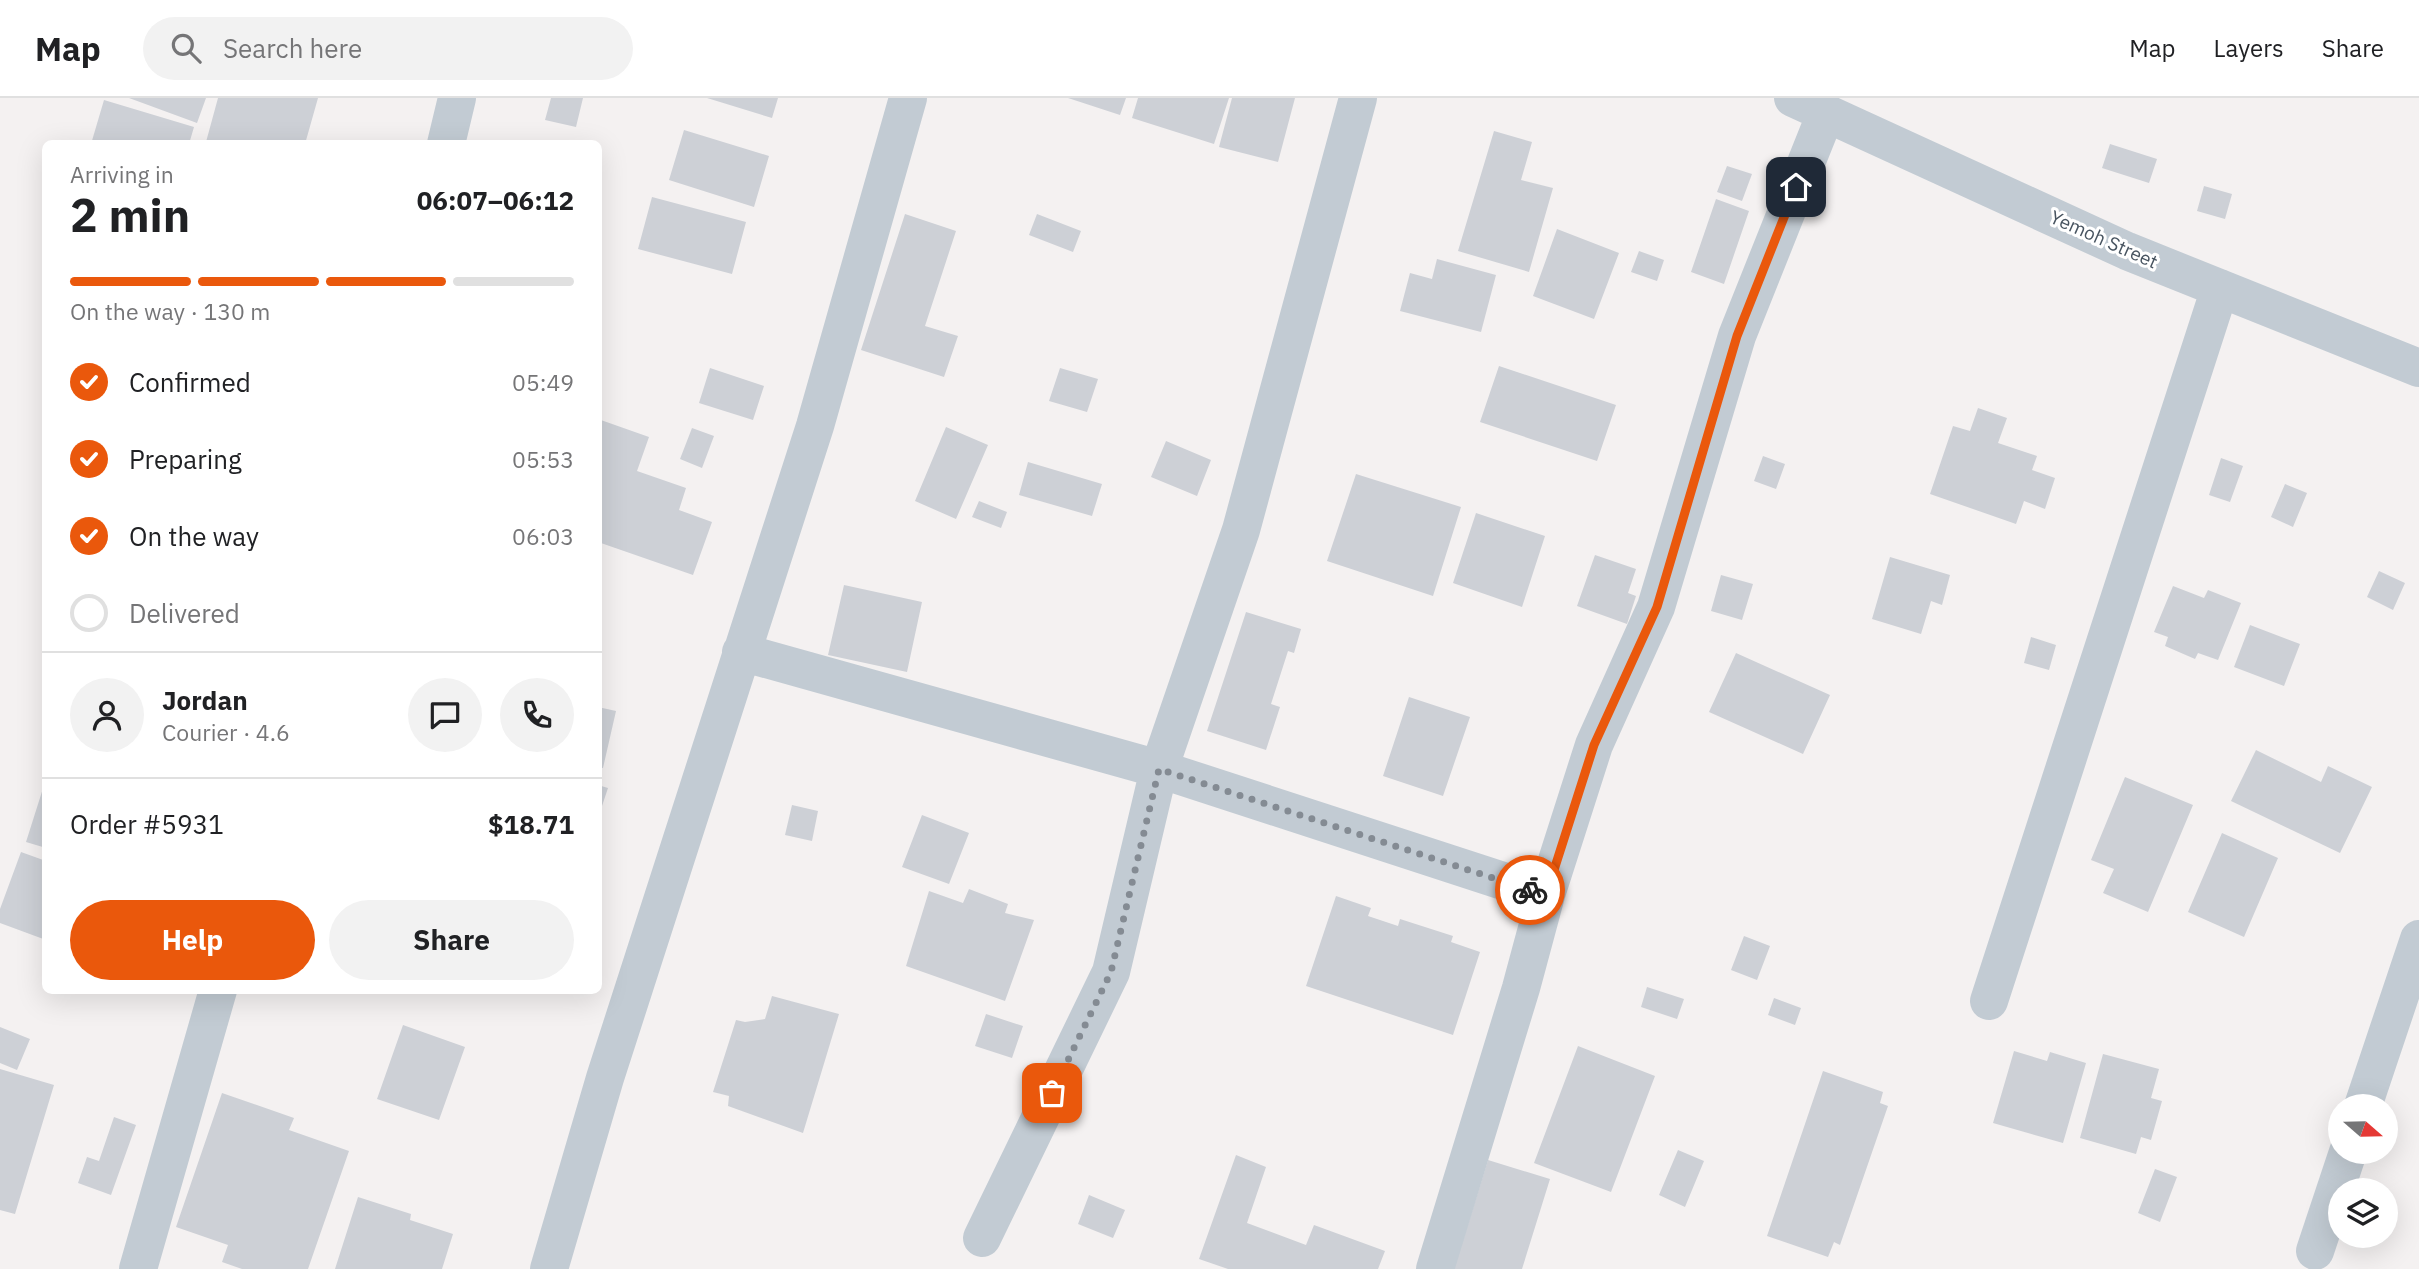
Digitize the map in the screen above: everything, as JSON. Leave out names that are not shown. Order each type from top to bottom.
[{"type":"street","points":[[447,140],[457,98]]},
{"type":"street","points":[[549,1269],[605,1078],[815,426],[908,98]]},
{"type":"street","points":[[982,1238],[1111,972],[1159,769],[1241,530],[1358,98]]},
{"type":"street","points":[[1435,1269],[1521,988],[1546,895],[1594,745],[1657,607],[1809,105]]},
{"type":"street","name":"Yemoh Street","points":[[1809,105],[2115,245],[2220,288],[2417,358]]},
{"type":"street","points":[[1989,1001],[2220,288]]},
{"type":"street","points":[[741,652],[1159,769],[1546,895]]},
{"type":"street","points":[[2367,1094],[2419,939]]},
{"type":"street","points":[[138,1269],[217,994]]},
{"type":"street","points":[[2315,1251],[2344,1164]]},
{"type":"building","points":[[129,98],[206,98],[197,123]]},
{"type":"building","points":[[218,98],[318,98],[306,140],[207,140]]},
{"type":"building","points":[[551,98],[583,98],[576,127],[545,120]]},
{"type":"building","points":[[707,98],[778,98],[772,118]]},
{"type":"building","points":[[1068,98],[1126,98],[1120,115]]},
{"type":"building","points":[[1138,98],[1229,98],[1214,144],[1132,118]]},
{"type":"building","points":[[1232,98],[1295,98],[1278,162],[1219,147]]},
{"type":"building","points":[[104,100],[194,127],[190,140],[92,140]]},
{"type":"building","points":[[684,130],[769,156],[754,207],[669,180]]},
{"type":"building","points":[[1494,131],[1532,142],[1521,180],[1553,188],[1529,272],[1458,251]]},
{"type":"building","points":[[2110,144],[2157,159],[2149,183],[2102,168]]},
{"type":"building","points":[[1727,166],[1752,174],[1742,201],[1717,192]]},
{"type":"building","points":[[2204,186],[2232,194],[2225,219],[2197,211]]},
{"type":"building","points":[[652,197],[746,222],[732,274],[638,249]]},
{"type":"building","points":[[1716,199],[1749,211],[1724,284],[1691,272]]},
{"type":"building","points":[[905,214],[956,231],[925,326],[958,336],[944,377],[861,350]]},
{"type":"building","points":[[1037,214],[1081,231],[1073,252],[1029,235]]},
{"type":"building","points":[[1557,229],[1619,253],[1594,319],[1533,296]]},
{"type":"building","points":[[1639,251],[1664,260],[1657,281],[1631,272]]},
{"type":"building","points":[[1437,259],[1496,275],[1481,332],[1400,311],[1410,273],[1432,279]]},
{"type":"building","points":[[1499,366],[1616,405],[1597,461],[1480,422]]},
{"type":"building","points":[[710,368],[764,386],[753,420],[699,403]]},
{"type":"building","points":[[1060,368],[1098,379],[1087,412],[1049,401]]},
{"type":"building","points":[[1978,408],[2007,418],[1998,443],[2037,456],[2032,470],[2055,478],[2045,509],[2024,501],[2016,524],[1930,494],[1953,426],[1970,431]]},
{"type":"building","points":[[602,420],[649,437],[637,471],[686,488],[679,510],[712,522],[693,575],[602,543]]},
{"type":"building","points":[[946,427],[988,445],[956,519],[915,501]]},
{"type":"building","points":[[692,428],[714,436],[702,468],[680,459]]},
{"type":"building","points":[[1166,441],[1211,460],[1197,496],[1151,477]]},
{"type":"building","points":[[1763,456],[1785,464],[1776,489],[1754,481]]},
{"type":"building","points":[[2221,458],[2243,466],[2230,502],[2209,495]]},
{"type":"building","points":[[1028,462],[1102,484],[1092,516],[1019,495]]},
{"type":"building","points":[[1356,474],[1461,507],[1433,596],[1327,561]]},
{"type":"building","points":[[2285,484],[2307,493],[2293,527],[2271,517]]},
{"type":"building","points":[[979,501],[1007,512],[1001,528],[972,517]]},
{"type":"building","points":[[1476,513],[1545,536],[1522,607],[1453,583]]},
{"type":"building","points":[[1595,555],[1636,569],[1628,593],[1636,596],[1627,624],[1577,606]]},
{"type":"building","points":[[1890,557],[1950,575],[1942,605],[1931,601],[1921,634],[1872,619]]},
{"type":"building","points":[[2379,571],[2405,583],[2393,610],[2367,597]]},
{"type":"building","points":[[1721,575],[1753,584],[1742,620],[1711,611]]},
{"type":"building","points":[[844,585],[922,602],[907,672],[828,655]]},
{"type":"building","points":[[2173,586],[2204,598],[2208,590],[2241,603],[2218,660],[2198,653],[2195,659],[2165,646],[2168,637],[2154,632]]},
{"type":"building","points":[[1246,612],[1301,629],[1294,653],[1288,651],[1271,704],[1280,707],[1266,750],[1207,731]]},
{"type":"building","points":[[2250,625],[2300,644],[2284,686],[2234,667]]},
{"type":"building","points":[[2031,637],[2056,645],[2049,670],[2024,663]]},
{"type":"building","points":[[1736,653],[1830,695],[1803,754],[1709,712]]},
{"type":"building","points":[[1409,697],[1470,717],[1443,796],[1383,776]]},
{"type":"building","points":[[602,708],[616,711],[602,768]]},
{"type":"building","points":[[2256,750],[2321,782],[2328,766],[2372,787],[2340,853],[2231,801]]},
{"type":"building","points":[[2125,777],[2193,805],[2148,912],[2103,893],[2114,869],[2091,860]]},
{"type":"building","points":[[602,786],[608,788],[602,806]]},
{"type":"building","points":[[42,791],[42,847],[26,842]]},
{"type":"building","points":[[792,805],[818,811],[812,841],[785,835]]},
{"type":"building","points":[[922,815],[969,833],[949,884],[902,867]]},
{"type":"building","points":[[2222,833],[2278,858],[2244,937],[2188,912]]},
{"type":"building","points":[[21,852],[42,860],[42,939],[0,923],[0,909]]},
{"type":"building","points":[[969,889],[1008,904],[1005,913],[1034,920],[1005,1001],[906,966],[929,891],[963,903]]},
{"type":"building","points":[[1336,896],[1371,908],[1368,916],[1398,926],[1400,919],[1453,936],[1451,942],[1480,952],[1453,1035],[1306,986]]},
{"type":"building","points":[[1744,936],[1770,946],[1757,980],[1731,970]]},
{"type":"building","points":[[1647,987],[1684,999],[1677,1019],[1641,1007]]},
{"type":"building","points":[[772,996],[839,1014],[803,1133],[728,1106],[729,1096],[713,1092],[736,1020],[745,1022],[765,1019]]},
{"type":"building","points":[[1774,998],[1801,1008],[1795,1025],[1768,1015]]},
{"type":"building","points":[[986,1014],[1023,1026],[1012,1058],[975,1046]]},
{"type":"building","points":[[403,1025],[465,1047],[439,1120],[377,1099]]},
{"type":"building","points":[[0,1027],[30,1039],[17,1070],[0,1063]]},
{"type":"building","points":[[1578,1046],[1655,1076],[1611,1192],[1534,1163]]},
{"type":"building","points":[[2014,1051],[2047,1061],[2050,1052],[2086,1063],[2063,1143],[1993,1123]]},
{"type":"building","points":[[2103,1054],[2159,1069],[2151,1098],[2162,1101],[2151,1140],[2141,1137],[2136,1154],[2080,1138]]},
{"type":"building","points":[[0,1069],[54,1085],[15,1214],[0,1210]]},
{"type":"building","points":[[1823,1071],[1883,1092],[1880,1103],[1888,1106],[1840,1245],[1834,1242],[1828,1257],[1767,1236]]},
{"type":"building","points":[[222,1093],[294,1118],[289,1130],[349,1151],[308,1269],[242,1269],[222,1262],[228,1245],[176,1227]]},
{"type":"building","points":[[114,1117],[136,1125],[111,1195],[78,1183],[87,1157],[99,1161]]},
{"type":"building","points":[[1678,1150],[1704,1161],[1685,1207],[1659,1195]]},
{"type":"building","points":[[1236,1155],[1266,1167],[1247,1223],[1306,1245],[1314,1225],[1385,1251],[1378,1269],[1228,1269],[1199,1259]]},
{"type":"building","points":[[1488,1160],[1550,1179],[1522,1269],[1454,1269]]},
{"type":"building","points":[[2155,1169],[2177,1177],[2160,1222],[2138,1213]]},
{"type":"building","points":[[1089,1195],[1125,1210],[1113,1238],[1078,1224]]},
{"type":"building","points":[[358,1197],[411,1214],[410,1220],[453,1234],[442,1269],[335,1269]]},
{"type":"way so far","points":[[1052,1093],[1111,972],[1159,769],[1530,890]]},
{"type":"route","points":[[1530,890],[1546,895],[1594,745],[1657,607],[1737,336],[1796,187]]}]
